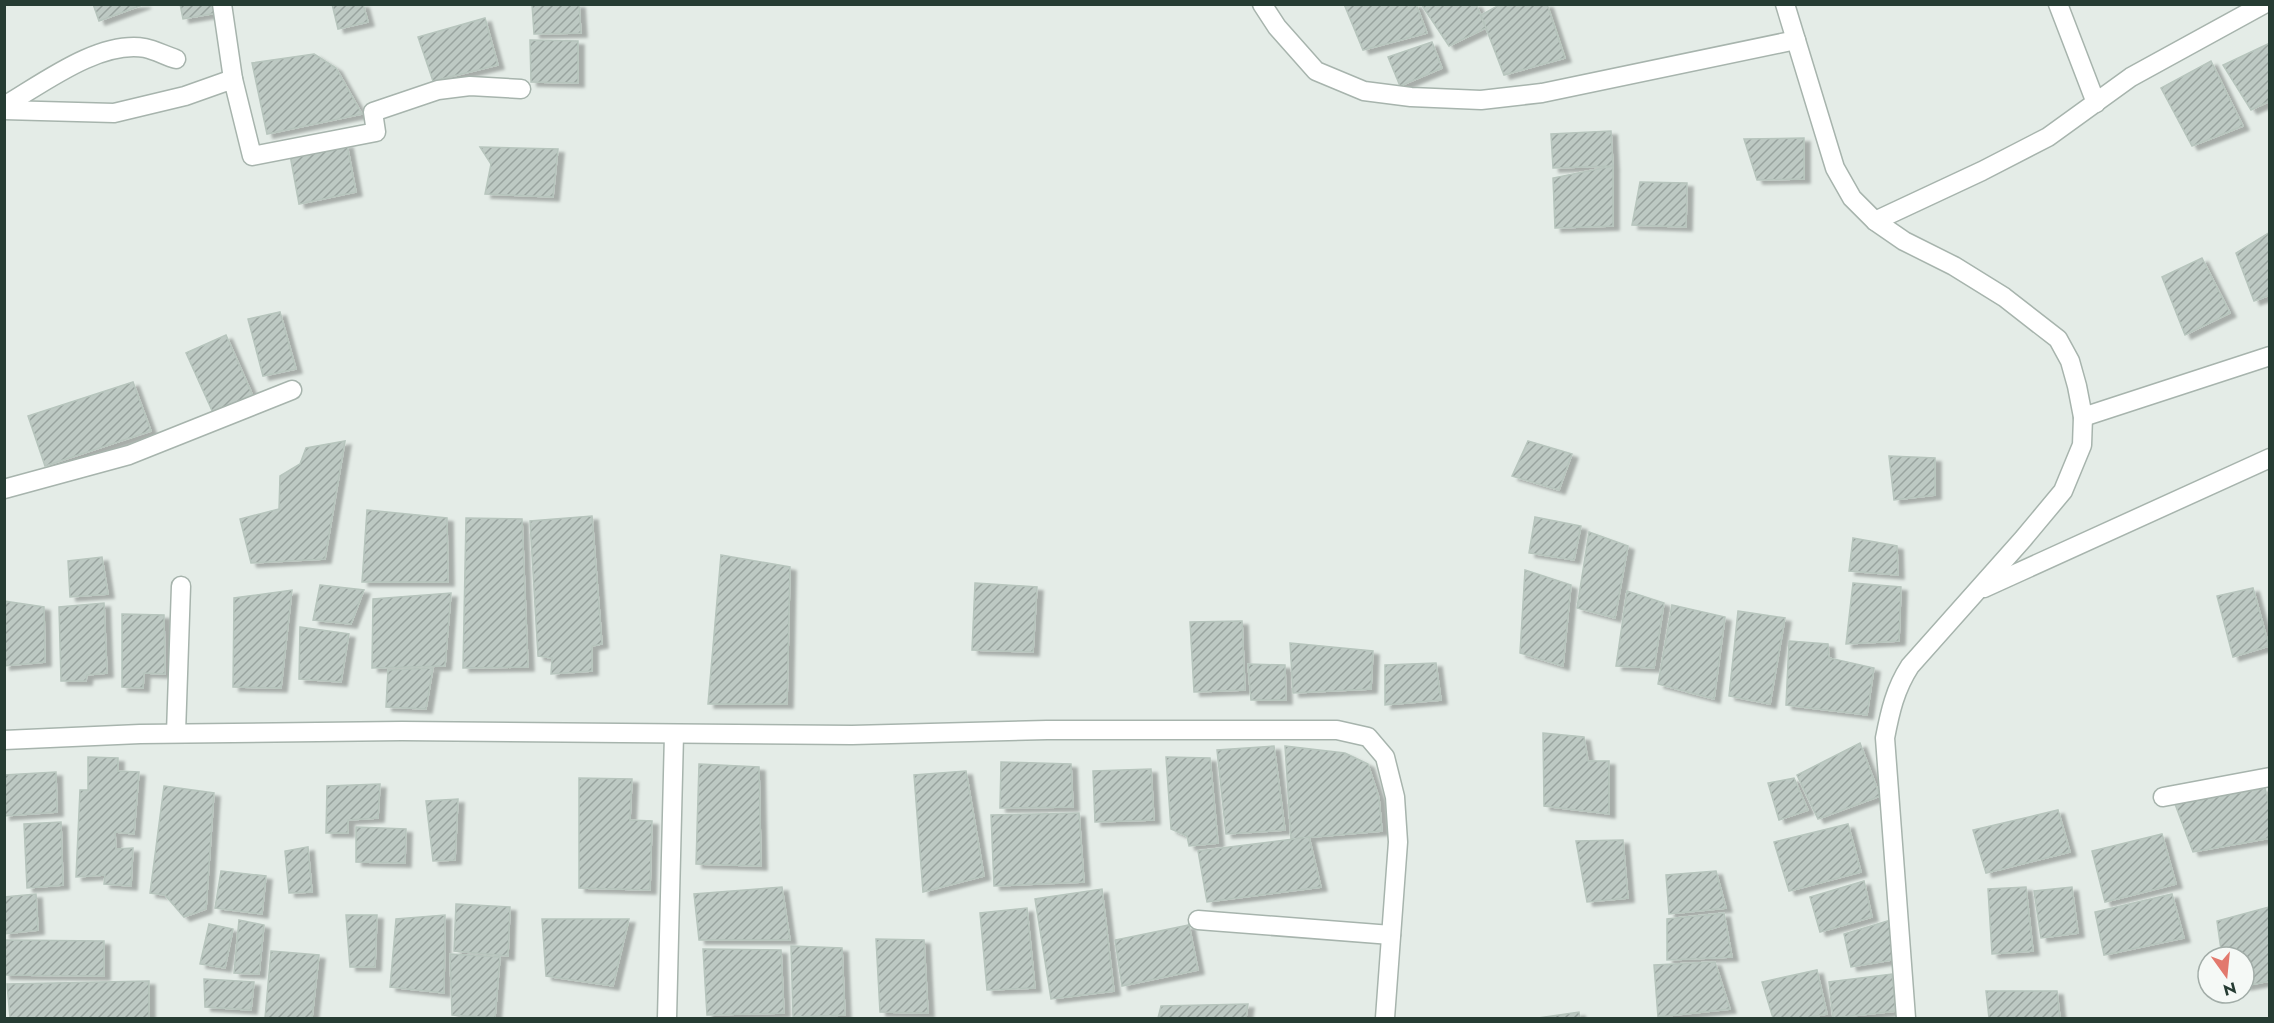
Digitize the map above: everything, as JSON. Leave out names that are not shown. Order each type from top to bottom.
[{"type":"street","points":[[222,4],[234,79],[252,156],[376,132],[373,112],[438,90],[470,86],[521,89]]},
{"type":"street","points":[[1262,4],[1277,27],[1316,71],[1364,90],[1411,97],[1481,100],[1542,93],[1796,40]]},
{"type":"street","points":[[1785,4],[1835,168],[1852,198],[1875,221],[1904,241],[1954,266],[2004,297],[2058,339],[2070,362],[2082,417],[2082,445],[2063,491],[1910,666],[1899,683],[1890,709],[1885,738],[1906,1018]]},
{"type":"street","points":[[2058,4],[2096,103]]},
{"type":"street","points":[[1875,221],[2049,137],[2131,77],[2264,4]]},
{"type":"street","points":[[4,108],[95,55],[120,49],[145,48],[176,59]]},
{"type":"street","points":[[4,108],[114,113],[185,96],[234,79]]},
{"type":"street","points":[[2082,417],[2270,357]]},
{"type":"street","points":[[4,489],[129,455],[292,390]]},
{"type":"street","points":[[1977,592],[2270,458]]},
{"type":"street","points":[[176,734],[182,586]]},
{"type":"street","points":[[4,740],[176,734],[402,731],[852,735],[1047,730],[1337,730],[1368,737],[1385,757],[1395,797],[1398,842],[1385,1018]]},
{"type":"street","points":[[667,1018],[674,734]]},
{"type":"street","points":[[2163,797],[2270,777]]},
{"type":"street","points":[[1198,920],[1391,935]]},
{"type":"building","points":[[93,4],[145,4],[99,21]]},
{"type":"building","points":[[180,4],[214,4],[217,13],[183,19]]},
{"type":"building","points":[[332,4],[363,4],[368,22],[338,29]]},
{"type":"building","points":[[532,4],[579,4],[581,33],[534,34]]},
{"type":"building","points":[[1344,4],[1416,4],[1427,33],[1363,50]]},
{"type":"building","points":[[1421,4],[1476,4],[1486,28],[1449,46]]},
{"type":"building","points":[[1501,4],[1547,4],[1565,58],[1504,75],[1481,15]]},
{"type":"building","points":[[485,18],[498,65],[433,81],[418,37]]},
{"type":"building","points":[[530,40],[578,41],[578,83],[531,82]]},
{"type":"building","points":[[1432,42],[1442,68],[1400,86],[1388,57]]},
{"type":"building","points":[[2270,43],[2270,101],[2251,110],[2223,65]]},
{"type":"building","points":[[314,54],[336,68],[362,114],[267,134],[252,63]]},
{"type":"building","points":[[2211,61],[2243,126],[2192,146],[2161,88]]},
{"type":"building","points":[[1611,131],[1613,166],[1553,168],[1551,134]]},
{"type":"building","points":[[1804,138],[1804,179],[1757,180],[1744,139]]},
{"type":"building","points":[[347,144],[356,192],[299,204],[290,155]]},
{"type":"building","points":[[480,147],[558,149],[553,197],[485,194],[491,164]]},
{"type":"building","points":[[1613,166],[1613,226],[1555,228],[1553,178]]},
{"type":"building","points":[[1640,182],[1687,183],[1686,227],[1632,225]]},
{"type":"building","points":[[2270,232],[2270,295],[2254,301],[2236,253]]},
{"type":"building","points":[[2202,258],[2230,313],[2185,335],[2162,277]]},
{"type":"building","points":[[280,312],[296,369],[263,376],[248,319]]},
{"type":"building","points":[[226,335],[253,396],[214,415],[186,353]]},
{"type":"building","points":[[133,382],[151,431],[45,466],[28,416]]},
{"type":"building","points":[[345,441],[325,559],[251,563],[240,519],[279,509],[280,476],[300,464],[306,448]]},
{"type":"building","points":[[1528,441],[1572,454],[1559,490],[1512,476]]},
{"type":"building","points":[[1889,456],[1935,458],[1935,495],[1894,500]]},
{"type":"building","points":[[367,510],[447,518],[448,582],[362,582]]},
{"type":"building","points":[[592,516],[602,644],[592,646],[592,671],[551,674],[552,658],[538,656],[530,521]]},
{"type":"building","points":[[1535,517],[1581,526],[1574,560],[1529,553]]},
{"type":"building","points":[[466,518],[522,519],[528,667],[463,668]]},
{"type":"building","points":[[1589,532],[1628,546],[1615,618],[1577,608]]},
{"type":"building","points":[[1853,538],[1897,546],[1898,575],[1849,571]]},
{"type":"building","points":[[721,555],[790,567],[787,704],[708,704]]},
{"type":"building","points":[[102,557],[108,594],[70,597],[68,561]]},
{"type":"building","points":[[1525,570],[1571,585],[1563,666],[1520,653]]},
{"type":"building","points":[[975,583],[1037,587],[1033,652],[972,650]]},
{"type":"building","points":[[1853,583],[1901,587],[1899,641],[1846,644]]},
{"type":"building","points":[[320,585],[364,590],[351,624],[313,620]]},
{"type":"building","points":[[2253,588],[2269,646],[2233,657],[2217,596]]},
{"type":"building","points":[[292,590],[281,688],[233,687],[234,598]]},
{"type":"building","points":[[1627,591],[1664,603],[1654,668],[1616,666]]},
{"type":"building","points":[[451,593],[445,666],[372,668],[373,599]]},
{"type":"building","points":[[4,601],[44,607],[45,662],[4,666]]},
{"type":"building","points":[[104,603],[107,673],[87,675],[86,681],[61,681],[59,607]]},
{"type":"building","points":[[1672,605],[1725,617],[1714,699],[1658,684]]},
{"type":"building","points":[[1738,611],[1785,618],[1770,704],[1729,696]]},
{"type":"building","points":[[122,614],[164,615],[165,674],[144,673],[143,688],[122,687]]},
{"type":"building","points":[[1242,621],[1245,690],[1194,692],[1190,622]]},
{"type":"building","points":[[300,627],[349,634],[341,682],[299,679]]},
{"type":"building","points":[[1789,641],[1828,644],[1829,658],[1874,668],[1867,715],[1786,705]]},
{"type":"building","points":[[1290,643],[1373,651],[1371,689],[1293,693]]},
{"type":"building","points":[[1436,663],[1441,700],[1385,705],[1385,665]]},
{"type":"building","points":[[1248,664],[1285,665],[1286,700],[1251,700]]},
{"type":"building","points":[[433,668],[426,709],[386,707],[388,670]]},
{"type":"building","points":[[1543,733],[1584,737],[1588,761],[1609,761],[1609,814],[1544,806]]},
{"type":"building","points":[[1860,743],[1880,796],[1818,819],[1797,775]]},
{"type":"building","points":[[1274,746],[1285,830],[1226,834],[1217,750]]},
{"type":"building","points":[[1285,746],[1345,753],[1368,764],[1379,798],[1382,831],[1291,839]]},
{"type":"building","points":[[88,757],[118,758],[118,771],[139,772],[134,834],[115,832],[116,849],[133,848],[131,886],[104,884],[105,875],[76,877],[80,790],[88,790]]},
{"type":"building","points":[[1166,757],[1210,758],[1218,843],[1189,846],[1187,836],[1171,829]]},
{"type":"building","points":[[1001,762],[1071,764],[1073,807],[1000,808]]},
{"type":"building","points":[[699,764],[759,767],[761,866],[696,864]]},
{"type":"building","points":[[1151,769],[1154,820],[1095,822],[1093,771]]},
{"type":"building","points":[[966,771],[984,876],[923,892],[914,775]]},
{"type":"building","points":[[56,772],[57,812],[4,816],[4,775]]},
{"type":"building","points":[[579,778],[632,779],[630,820],[652,821],[650,890],[579,888]]},
{"type":"building","points":[[1794,778],[1808,810],[1779,820],[1768,783]]},
{"type":"building","points":[[380,784],[378,818],[348,820],[348,833],[326,833],[327,786]]},
{"type":"building","points":[[164,786],[214,793],[206,909],[184,917],[165,895],[150,893]]},
{"type":"building","points":[[2265,788],[2270,810],[2270,838],[2193,852],[2175,804]]},
{"type":"building","points":[[458,799],[455,860],[433,861],[426,801]]},
{"type":"building","points":[[2058,810],[2070,852],[1986,873],[1973,830]]},
{"type":"building","points":[[1079,813],[1084,882],[994,886],[991,815]]},
{"type":"building","points":[[61,822],[63,885],[27,888],[24,824]]},
{"type":"building","points":[[1848,824],[1861,872],[1789,891],[1774,842]]},
{"type":"building","points":[[356,827],[406,829],[405,863],[356,862]]},
{"type":"building","points":[[2162,834],[2176,884],[2105,902],[2092,851]]},
{"type":"building","points":[[1309,837],[1321,887],[1207,902],[1198,851]]},
{"type":"building","points":[[1623,840],[1628,898],[1587,902],[1576,841]]},
{"type":"building","points":[[308,847],[312,892],[289,893],[285,851]]},
{"type":"building","points":[[221,871],[266,876],[262,914],[215,908]]},
{"type":"building","points":[[1716,871],[1726,908],[1669,914],[1666,875]]},
{"type":"building","points":[[1864,881],[1872,917],[1820,932],[1810,897]]},
{"type":"building","points":[[782,887],[790,940],[699,940],[694,894]]},
{"type":"building","points":[[2026,887],[2033,951],[1992,954],[1988,889]]},
{"type":"building","points":[[2072,887],[2078,933],[2041,938],[2034,891]]},
{"type":"building","points":[[1102,889],[1114,991],[1051,999],[1035,899]]},
{"type":"building","points":[[36,894],[38,930],[4,934],[4,897]]},
{"type":"building","points":[[2172,894],[2184,938],[2104,955],[2095,912]]},
{"type":"building","points":[[456,904],[510,907],[508,956],[454,951]]},
{"type":"building","points":[[2269,907],[2270,981],[2256,984],[2256,945],[2220,945],[2217,921]]},
{"type":"building","points":[[1027,908],[1035,988],[987,990],[980,913]]},
{"type":"building","points":[[1724,913],[1732,957],[1667,960],[1667,919]]},
{"type":"building","points":[[346,915],[377,915],[375,967],[350,967]]},
{"type":"building","points":[[445,915],[444,993],[390,987],[396,919]]},
{"type":"building","points":[[542,919],[629,919],[613,986],[546,976]]},
{"type":"building","points":[[239,920],[264,925],[259,974],[234,973]]},
{"type":"building","points":[[1891,920],[1898,959],[1851,967],[1844,934]]},
{"type":"building","points":[[209,924],[233,929],[225,968],[200,964]]},
{"type":"building","points":[[1189,925],[1198,970],[1122,986],[1115,940]]},
{"type":"building","points":[[876,939],[924,940],[928,1013],[880,1012]]},
{"type":"building","points":[[5,940],[104,941],[104,976],[4,975]]},
{"type":"building","points":[[791,946],[842,948],[845,1015],[793,1017]]},
{"type":"building","points":[[703,949],[781,950],[784,1013],[707,1015]]},
{"type":"building","points":[[271,951],[319,955],[312,1018],[265,1018]]},
{"type":"building","points":[[450,954],[500,957],[495,1018],[452,1015]]},
{"type":"building","points":[[1715,962],[1730,1009],[1658,1017],[1654,965]]},
{"type":"building","points":[[1817,970],[1827,1014],[1806,1018],[1773,1018],[1762,982]]},
{"type":"building","points":[[1892,974],[1896,1011],[1833,1018],[1829,982]]},
{"type":"building","points":[[204,979],[254,982],[251,1010],[205,1007]]},
{"type":"building","points":[[149,981],[149,1018],[10,1018],[7,984]]},
{"type":"building","points":[[1986,991],[2057,991],[2060,1018],[1989,1018]]},
{"type":"building","points":[[1248,1004],[1246,1018],[1158,1018],[1161,1006]]},
{"type":"building","points":[[1579,1012],[1580,1018],[1538,1018]]}]
